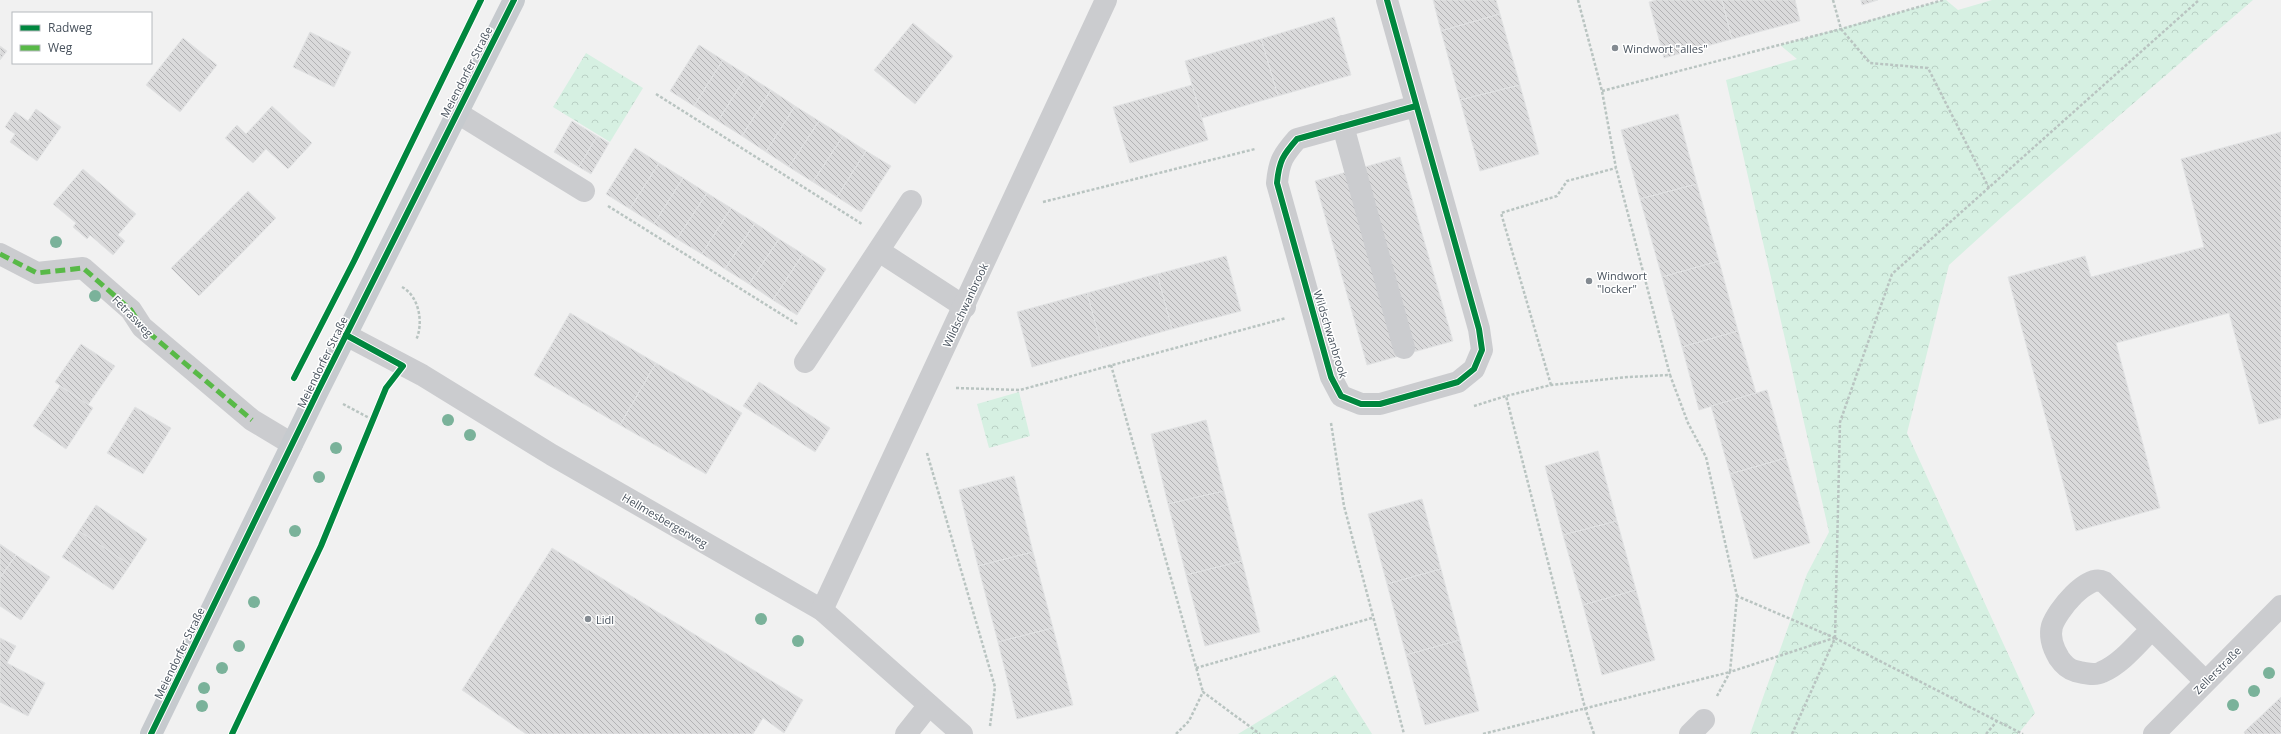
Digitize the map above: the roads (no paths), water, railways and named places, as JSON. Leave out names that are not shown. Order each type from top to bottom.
[{"type":"main road","name":"Meiendorfer Straße","points":[[151,734],[456,112],[514,0]]},
{"type":"street","name":"Wildschwanbrook","points":[[822,610],[965,306],[1106,0]]},
{"type":"street","name":"Wildschwanbrook","points":[[1386,0],[1416,106],[1479,329],[1482,350],[1474,369],[1458,382],[1380,404],[1361,404],[1341,396],[1331,377],[1277,183],[1278,166],[1285,153],[1297,139],[1416,106]]},
{"type":"street","points":[[456,112],[584,191]]},
{"type":"street","points":[[1342,126],[1404,348]]},
{"type":"street","points":[[805,362],[912,201]]},
{"type":"street","points":[[882,245],[965,306]]},
{"type":"street","name":"Fetrasweg","points":[[0,254],[37,273],[83,268],[131,310],[142,328],[252,420],[292,444]]},
{"type":"street","name":"Hellmesbergerweg","points":[[346,335],[422,375],[552,456],[822,610],[962,734]]},
{"type":"street","points":[[2151,630],[2110,668],[2101,673],[2085,674],[2069,669],[2055,652],[2051,640],[2052,626],[2057,616],[2083,586],[2098,579],[2205,681]]},
{"type":"street","name":"Zellerstraße","points":[[2154,734],[2281,606]]},
{"type":"street","points":[[906,734],[929,706]]},
{"type":"place","name":"Windwort \"alles\"","points":[[1615,48]]},
{"type":"place","name":"Windwort \"locker\"","points":[[1589,281]]},
{"type":"place","name":"Lidl","points":[[588,619]]}]
